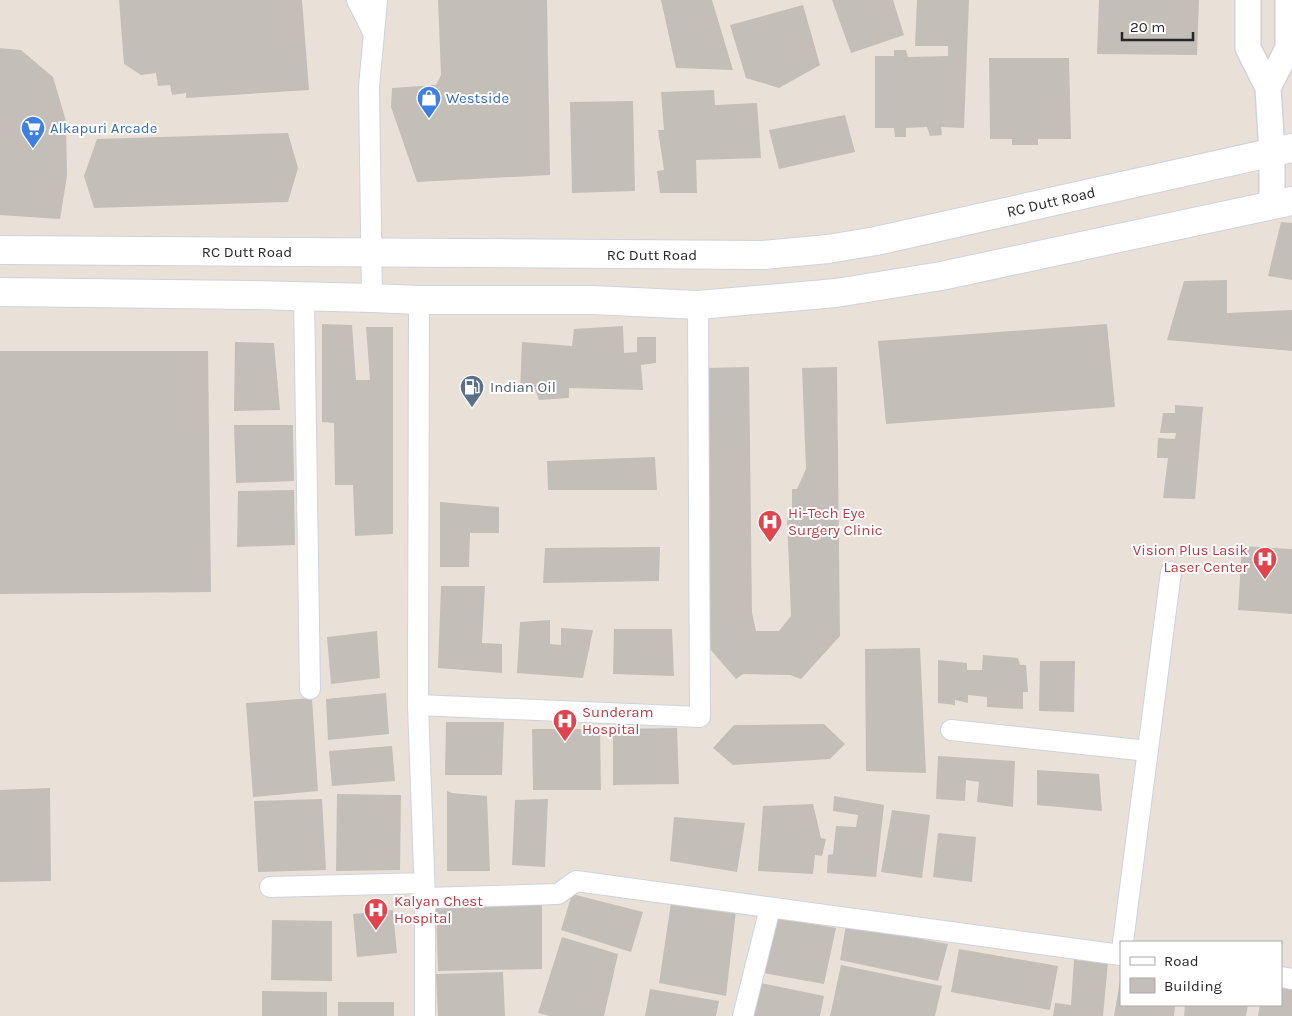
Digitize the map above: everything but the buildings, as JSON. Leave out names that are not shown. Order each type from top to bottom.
[{"type":"main road","name":"RC Dutt Road","points":[[0,250],[763,255],[828,249],[896,237],[1282,150]]},
{"type":"main road","points":[[0,292],[304,296],[419,300],[593,300],[698,305],[836,293],[941,276],[1052,251],[1282,204]]},
{"type":"street","points":[[357,0],[374,34]]},
{"type":"street","points":[[372,298],[369,87],[377,0]]},
{"type":"street","points":[[1248,0],[1248,48],[1268,88],[1282,150],[1282,204]]},
{"type":"street","points":[[1268,88],[1288,48],[1288,0]]},
{"type":"street","points":[[304,296],[310,689]]},
{"type":"street","points":[[419,300],[418,705],[424,891],[424,1016]]},
{"type":"street","points":[[418,705],[700,717],[698,305]]},
{"type":"street","points":[[1123,941],[1172,572]]},
{"type":"street","points":[[951,730],[1148,751]]},
{"type":"street","points":[[270,887],[558,894],[576,881],[1120,955]]},
{"type":"street","points":[[743,1016],[770,908]]},
{"type":"place","name":"Westside","points":[[429,119]]},
{"type":"place","name":"Alkapuri Arcade","points":[[33,149]]},
{"type":"place","name":"Indian Oil","points":[[472,408]]},
{"type":"place","name":"Hi-Tech Eye Surgery Clinic","points":[[770,543]]},
{"type":"place","name":"Vision Plus Lasik Laser Center","points":[[1265,580]]},
{"type":"place","name":"Sunderam Hospital","points":[[565,742]]},
{"type":"place","name":"Kalyan Chest Hospital","points":[[376,931]]}]
